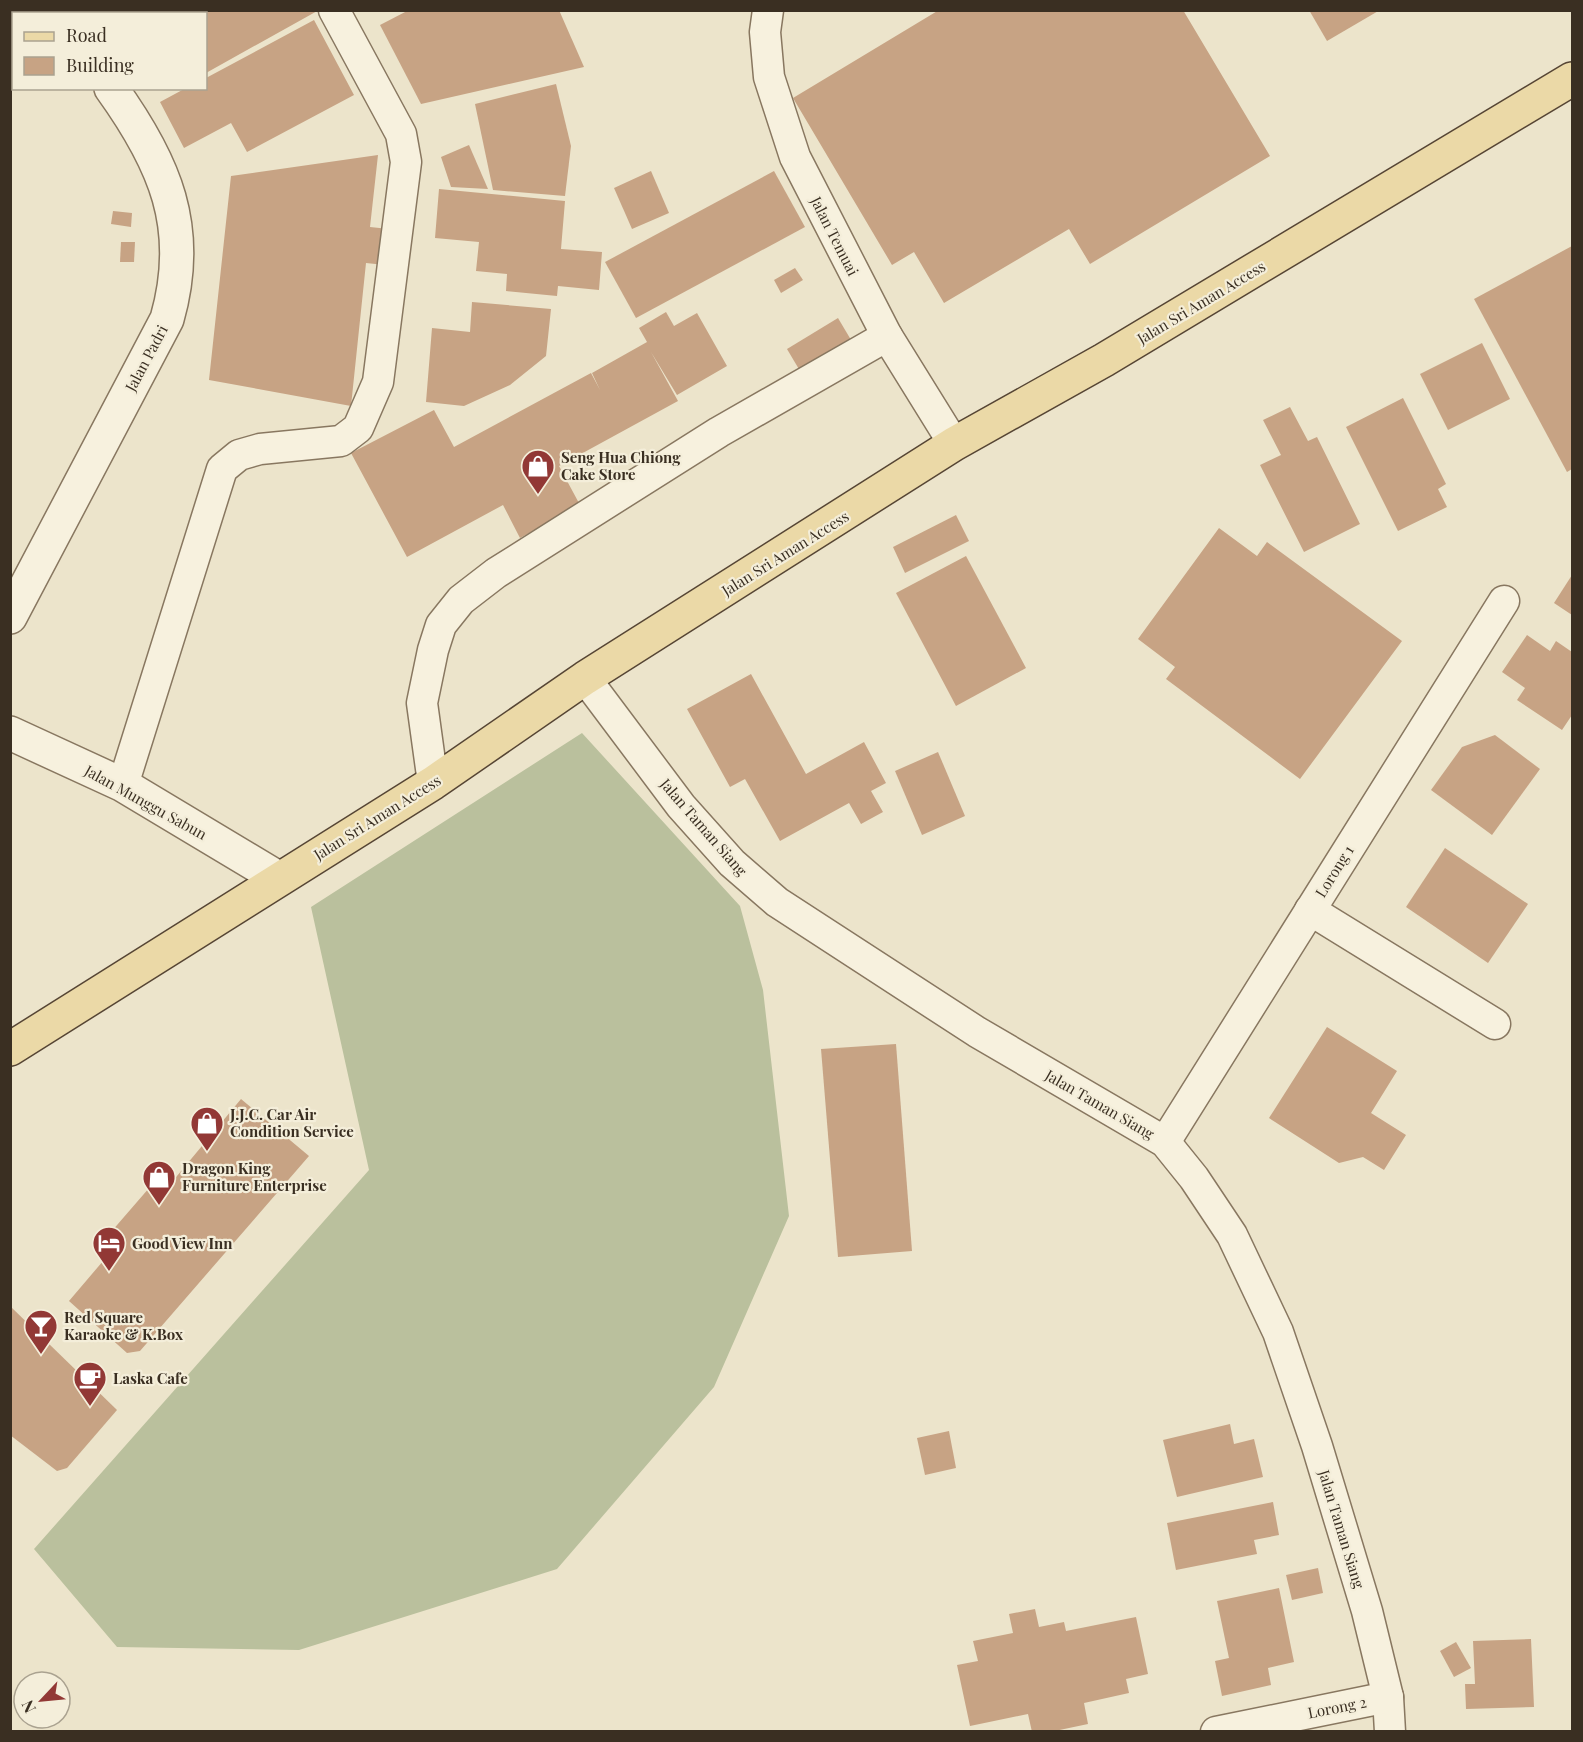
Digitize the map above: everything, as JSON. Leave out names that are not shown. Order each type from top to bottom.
[{"type":"main road","name":"Jalan Sri Aman Access","points":[[10,1049],[278,878],[433,783],[585,678],[954,444],[1104,360],[1572,79]]},
{"type":"street","points":[[123,785],[222,470],[239,454],[260,449],[341,441],[358,428],[378,382],[406,162],[401,134],[334,10]]},
{"type":"street","name":"Jalan Temuai","points":[[768,10],[765,32],[769,77],[780,117],[795,157],[887,336],[954,444]]},
{"type":"street","name":"Jalan Padri","points":[[10,617],[167,319],[176,288],[177,230],[170,196],[160,167],[143,135],[112,90]]},
{"type":"street","points":[[433,783],[422,703],[433,650],[441,625],[461,600],[496,573],[719,432],[887,336]]},
{"type":"street","name":"Lorong 1","points":[[1165,1142],[1504,601]]},
{"type":"street","name":"Jalan Taman Siang","points":[[585,678],[681,806],[732,863],[777,902],[977,1032],[1165,1142],[1194,1178],[1232,1235],[1278,1332],[1341,1523],[1367,1611],[1388,1697],[1390,1731]]},
{"type":"street","name":"Jalan Munggu Sabun","points":[[10,733],[123,785],[278,878]]},
{"type":"street","points":[[1310,910],[1495,1024]]},
{"type":"street","name":"Lorong 2","points":[[1216,1731],[1388,1697]]},
{"type":"green space","points":[[582,733],[740,906],[763,990],[789,1216],[714,1387],[557,1569],[299,1650],[117,1647],[34,1549],[369,1170],[311,907]]},
{"type":"building","points":[[126,10],[319,10],[207,72],[207,12],[127,12]]},
{"type":"building","points":[[409,10],[559,10],[584,67],[421,104],[380,25]]},
{"type":"building","points":[[939,10],[1183,10],[1270,156],[1090,264],[1069,229],[944,303],[914,252],[892,265],[793,98]]},
{"type":"building","points":[[1309,10],[1380,10],[1327,41]]},
{"type":"building","points":[[314,20],[354,95],[247,152],[231,123],[184,148],[160,102],[182,90],[207,90],[207,77]]},
{"type":"building","points":[[556,84],[571,146],[565,196],[493,190],[475,104]]},
{"type":"building","points":[[469,145],[488,189],[451,187],[441,157]]},
{"type":"building","points":[[378,155],[370,227],[389,229],[385,265],[366,263],[351,406],[209,380],[231,176]]},
{"type":"building","points":[[651,171],[669,213],[632,229],[614,188]]},
{"type":"building","points":[[774,171],[805,227],[636,318],[605,262]]},
{"type":"building","points":[[439,189],[565,201],[561,249],[602,252],[599,290],[558,286],[557,296],[506,291],[507,274],[476,271],[479,242],[435,238]]},
{"type":"building","points":[[113,211],[132,213],[131,227],[111,224]]},
{"type":"building","points":[[121,242],[135,242],[134,262],[120,262]]},
{"type":"building","points":[[1572,246],[1572,469],[1567,472],[1474,299]]},
{"type":"building","points":[[795,268],[803,280],[781,293],[774,280]]},
{"type":"building","points":[[472,302],[551,309],[546,356],[510,385],[464,406],[426,402],[432,328],[470,332]]},
{"type":"building","points":[[666,312],[674,326],[697,313],[727,366],[677,395],[651,352],[678,401],[559,466],[580,505],[520,538],[503,505],[407,557],[351,453],[434,410],[454,447],[591,373],[600,390],[592,373],[647,342],[639,328]]},
{"type":"building","points":[[838,318],[854,345],[803,376],[787,349]]},
{"type":"building","points":[[1482,343],[1510,399],[1448,430],[1420,374]]},
{"type":"building","points":[[1403,398],[1446,484],[1438,489],[1447,507],[1398,531],[1346,427]]},
{"type":"building","points":[[1290,407],[1308,441],[1317,437],[1360,524],[1304,552],[1260,465],[1281,455],[1263,420]]},
{"type":"building","points":[[956,515],[969,541],[905,573],[893,547]]},
{"type":"building","points":[[1219,528],[1257,556],[1267,542],[1402,641],[1300,779],[1166,679],[1175,667],[1138,639]]},
{"type":"building","points":[[966,556],[1026,668],[956,706],[896,593]]},
{"type":"building","points":[[1572,575],[1572,615],[1554,603]]},
{"type":"building","points":[[1527,635],[1550,651],[1556,641],[1572,652],[1572,715],[1562,730],[1517,700],[1525,688],[1502,672]]},
{"type":"building","points":[[751,674],[806,774],[864,742],[886,783],[871,791],[883,812],[861,824],[849,803],[780,841],[745,779],[730,787],[687,709]]},
{"type":"building","points":[[1495,735],[1540,769],[1492,835],[1431,790],[1462,747]]},
{"type":"building","points":[[938,752],[965,816],[922,835],[895,771]]},
{"type":"building","points":[[1445,848],[1528,904],[1488,963],[1406,907]]},
{"type":"building","points":[[1327,1027],[1397,1071],[1371,1113],[1406,1135],[1384,1170],[1363,1157],[1339,1163],[1269,1118]]},
{"type":"building","points":[[896,1044],[912,1251],[838,1257],[821,1049]]},
{"type":"building","points":[[241,1099],[309,1156],[140,1351],[127,1353],[69,1301],[109,1254],[98,1247],[156,1180],[167,1188]]},
{"type":"building","points":[[10,1306],[117,1410],[67,1468],[57,1471],[10,1435]]},
{"type":"building","points":[[1230,1424],[1234,1444],[1254,1439],[1263,1477],[1177,1497],[1163,1440]]},
{"type":"building","points":[[949,1431],[956,1468],[925,1475],[917,1438]]},
{"type":"building","points":[[1273,1502],[1279,1535],[1254,1540],[1257,1554],[1176,1570],[1167,1523]]},
{"type":"building","points":[[1318,1568],[1323,1593],[1292,1600],[1286,1575]]},
{"type":"building","points":[[1279,1588],[1294,1662],[1268,1668],[1271,1685],[1222,1696],[1215,1661],[1229,1658],[1217,1601]]},
{"type":"building","points":[[1035,1609],[1039,1627],[1064,1622],[1066,1631],[1136,1617],[1148,1674],[1126,1679],[1129,1693],[1084,1703],[1088,1724],[1050,1732],[1032,1732],[1028,1714],[970,1726],[957,1665],[978,1661],[973,1641],[1013,1633],[1009,1614]]},
{"type":"building","points":[[1531,1639],[1534,1707],[1466,1709],[1465,1684],[1475,1684],[1473,1641]]},
{"type":"building","points":[[1456,1642],[1471,1668],[1454,1677],[1440,1651]]},
{"type":"place","name":"Seng Hua Chiong Cake Store","points":[[538,495]]},
{"type":"place","name":"J.J.C. Car Air Condition Service","points":[[207,1152]]},
{"type":"place","name":"Dragon King Furniture Enterprise","points":[[159,1206]]},
{"type":"place","name":"Good View Inn","points":[[109,1272]]},
{"type":"place","name":"Red Square Karaoke & K.Box","points":[[41,1355]]},
{"type":"place","name":"Laska Cafe","points":[[90,1407]]}]
